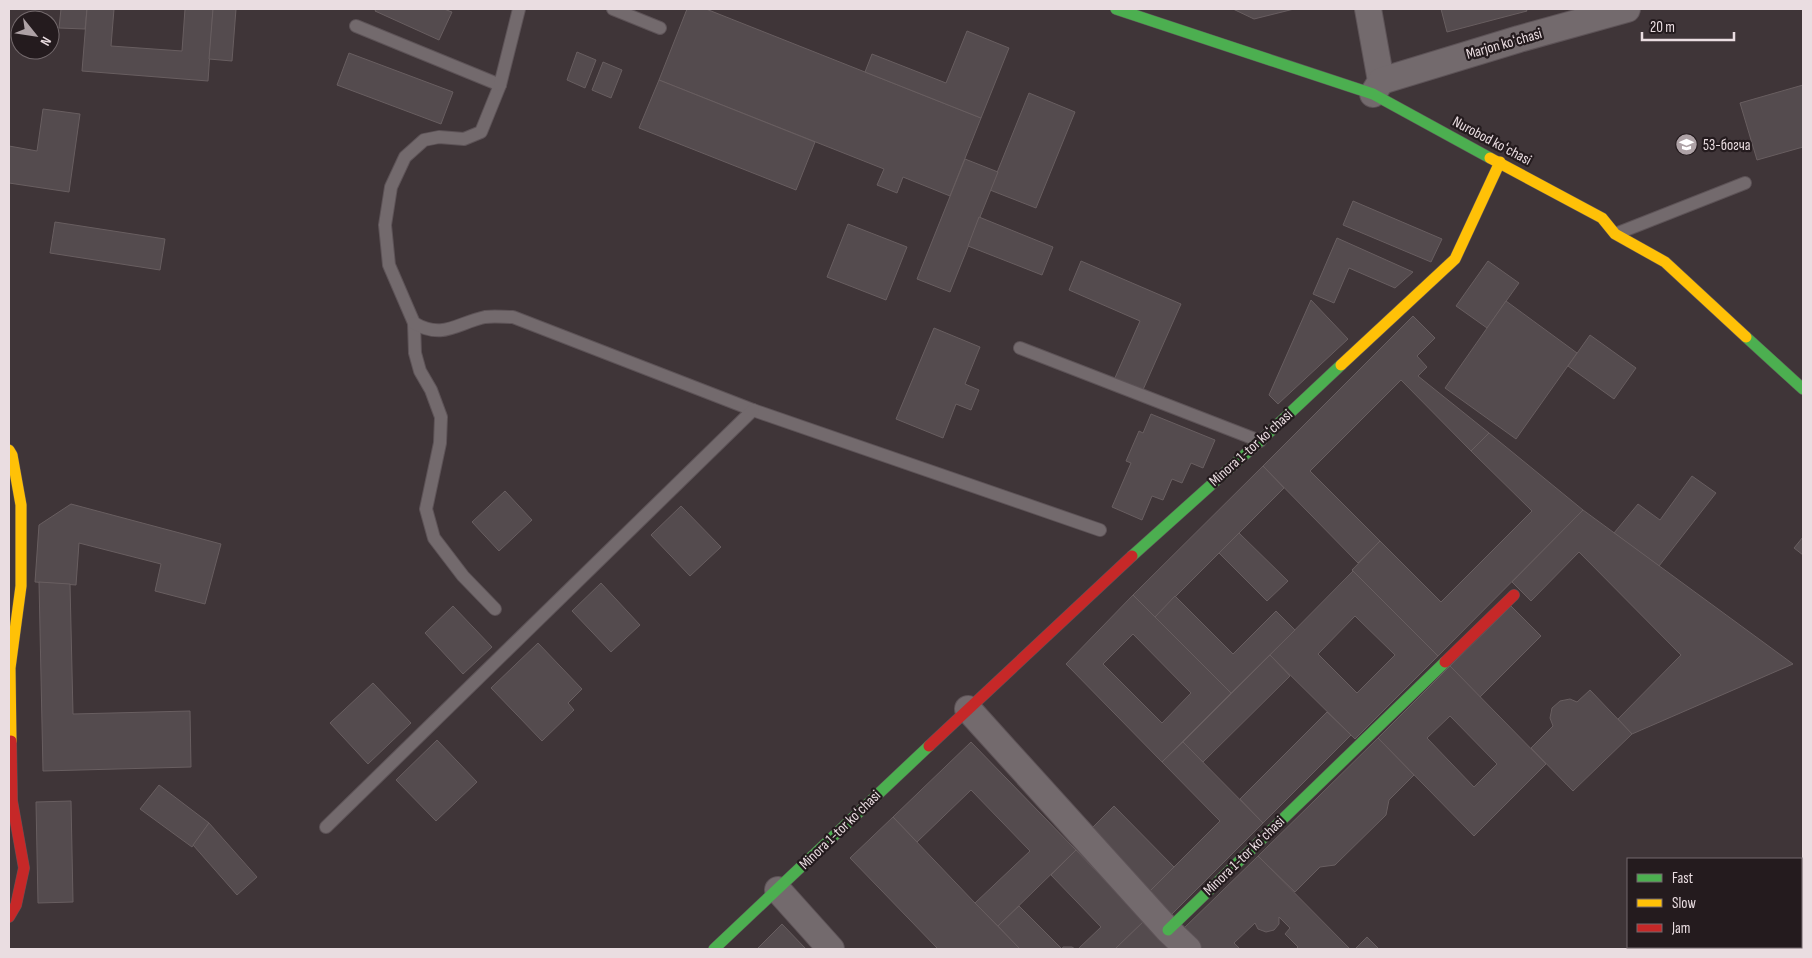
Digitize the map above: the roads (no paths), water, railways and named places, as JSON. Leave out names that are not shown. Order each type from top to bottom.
[{"type":"street","name":"Nurobod koʻchasi","points":[[1116,9],[1152,14],[1377,88],[1500,162],[1602,218],[1615,234],[1665,262],[1803,388]]},
{"type":"street","points":[[1368,9],[1377,88]]},
{"type":"street","name":"Marjon koʻchasi","points":[[1377,88],[1518,39],[1627,9]]},
{"type":"street","name":"Minora 1-tor koʻchasi","points":[[714,949],[1115,570],[1260,441],[1455,259],[1500,162]]},
{"type":"street","points":[[9,450],[12,455],[21,504],[21,586],[10,668],[12,801],[24,868],[16,905],[9,917]]},
{"type":"street","name":"Minora 1-tor koʻchasi","points":[[1168,930],[1514,595]]},
{"type":"street","points":[[968,709],[1168,930],[1188,949]]},
{"type":"street","points":[[778,890],[831,949]]},
{"type":"lane","points":[[496,609],[463,576],[434,538],[431,528],[426,509],[440,443],[441,418],[431,390],[420,371],[416,353],[414,323],[389,265],[385,225],[392,186],[405,157],[424,140],[439,137],[464,139],[481,132],[500,85],[519,9]]},
{"type":"lane","points":[[613,9],[660,28]]},
{"type":"lane","points":[[356,26],[500,85]]},
{"type":"lane","points":[[1615,234],[1745,183]]},
{"type":"lane","points":[[414,323],[426,330],[445,331],[488,317],[513,317],[753,410],[1100,530]]},
{"type":"lane","points":[[1020,348],[1260,441]]},
{"type":"lane","points":[[326,827],[753,410]]},
{"type":"place","name":"53-богча","points":[[1687,145]]}]
